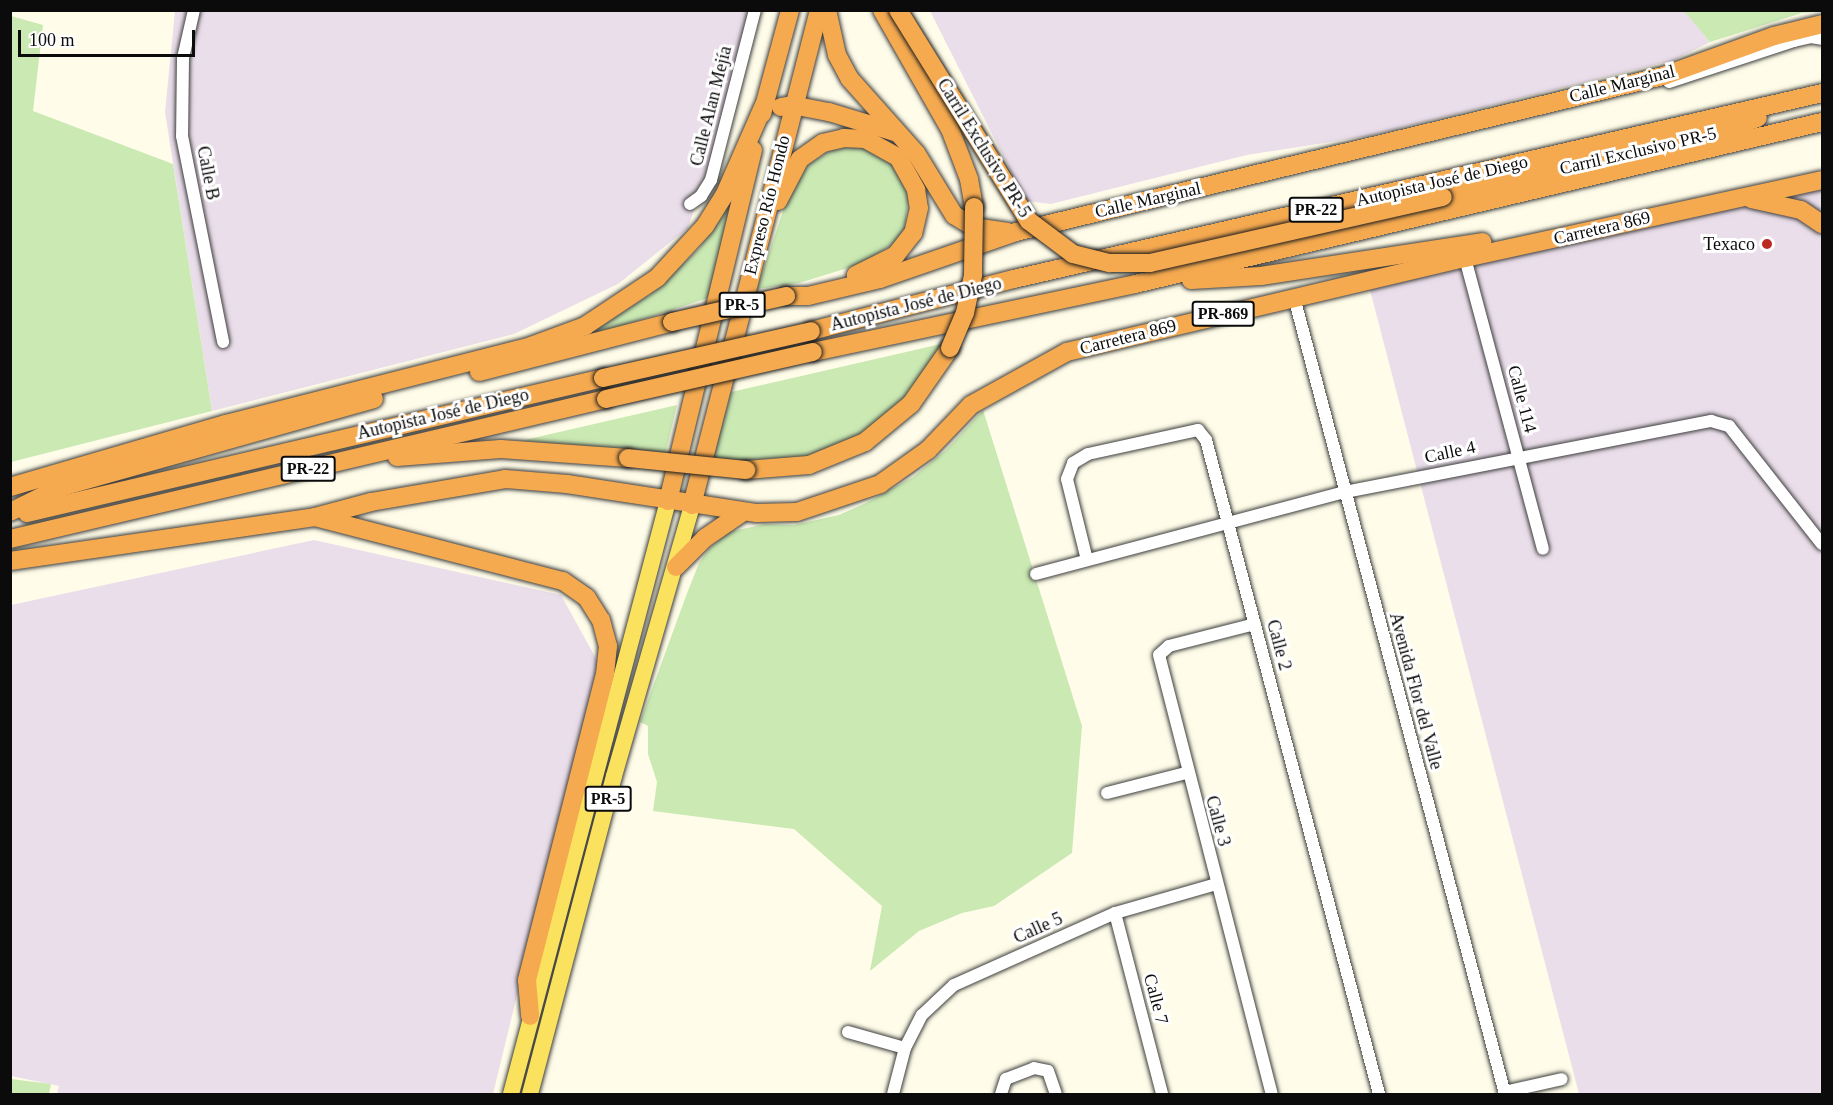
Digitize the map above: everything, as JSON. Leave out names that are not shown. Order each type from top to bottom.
[{"type":"highway","name":"Expreso Río Hondo","points":[[668,501],[790,10]]},
{"type":"highway","name":"Expreso Río Hondo","points":[[692,505],[792,105],[819,10]]},
{"type":"highway","points":[[827,10],[841,64],[858,91],[916,153],[954,215],[973,227],[1016,232]]},
{"type":"highway","points":[[353,459],[501,449],[628,458],[746,470],[809,465],[865,442],[911,404],[950,348],[964,313],[973,274],[974,207],[969,179],[950,129],[882,10]]},
{"type":"highway","name":"Carril Exclusivo PR-5","points":[[898,10],[1029,221],[1073,254],[1110,263],[1150,263],[1726,130]]},
{"type":"highway","name":"Calle Marginal","points":[[1016,232],[1420,136],[1440,128],[1664,76],[1787,32],[1822,24]]},
{"type":"highway","points":[[1726,130],[1822,93]]},
{"type":"highway","name":"Autopista José de Diego","points":[[10,516],[811,331],[1014,279],[1822,93]]},
{"type":"highway","points":[[10,487],[226,424],[531,346],[594,321],[657,278],[705,226],[724,196],[763,112],[792,105],[858,118],[895,132]]},
{"type":"highway","points":[[1726,130],[1822,122]]},
{"type":"highway","name":"Autopista José de Diego","points":[[10,539],[813,352],[1135,284],[1822,122]]},
{"type":"highway","points":[[10,512],[61,487],[381,397],[672,322],[786,296],[868,271],[896,255],[908,241],[917,217],[913,180],[898,157],[874,142],[854,138],[823,143],[793,169],[772,220],[760,234]]},
{"type":"highway","name":"Carretera 869","points":[[10,561],[315,517],[371,502],[505,479],[567,484],[743,512],[796,512],[834,503],[880,484],[928,450],[970,405],[1066,352],[1465,258],[1822,180]]},
{"type":"highway","name":"PR-869","points":[[1744,197],[1800,210],[1822,224]]},
{"type":"highway","points":[[1135,284],[1284,273],[1398,257],[1585,223],[1649,217]]},
{"type":"highway","points":[[786,296],[808,296],[880,279],[1016,232]]},
{"type":"highway","points":[[676,567],[705,538],[743,512]]},
{"type":"highway","points":[[315,517],[563,581],[587,598],[598,613],[608,646],[605,674],[527,980],[530,1016]]},
{"type":"main road","name":"PR-5","points":[[511,1095],[577,836],[668,501]]},
{"type":"main road","name":"PR-5","points":[[530,1095],[692,505]]},
{"type":"main road","points":[[565,962],[558,948],[579,858],[577,836]]},
{"type":"street","name":"Calle B","points":[[194,10],[183,58],[182,136],[223,342]]},
{"type":"street","name":"Calle Alan Mejía","points":[[690,204],[701,196],[711,180],[755,10]]},
{"type":"street","name":"Calle Marginal","points":[[1420,136],[1657,86],[1811,36],[1822,39]]},
{"type":"street","name":"Calle 114","points":[[1465,258],[1543,549]]},
{"type":"street","name":"Avenida Flor del Valle","points":[[1294,297],[1504,1093]]},
{"type":"street","name":"Calle 4","points":[[1036,574],[1345,492],[1519,456],[1711,421],[1729,426],[1822,542]]},
{"type":"street","name":"Calle 2","points":[[1087,560],[1067,479],[1073,463],[1088,454],[1198,430],[1206,440],[1379,1095]]},
{"type":"street","name":"Calle 3","points":[[1255,624],[1169,646],[1159,656],[1186,773],[1272,1095]]},
{"type":"street","points":[[1107,793],[1186,773]]},
{"type":"street","name":"Calle 5","points":[[893,1095],[905,1048],[922,1015],[954,985],[1115,913],[1216,884]]},
{"type":"street","name":"Calle 7","points":[[1115,913],[1162,1095]]},
{"type":"street","points":[[848,1032],[905,1048]]},
{"type":"street","points":[[1001,1095],[1006,1079],[1034,1068],[1048,1071],[1056,1095]]},
{"type":"street","points":[[1504,1093],[1562,1079]]},
{"type":"shaded area","points":[[1684,10],[1710,42],[1674,60],[1368,136],[1247,155],[1051,204],[1026,201],[930,11]]},
{"type":"shaded area","points":[[175,11],[753,11],[722,124],[688,228],[618,284],[514,334],[212,411],[165,112]]},
{"type":"shaded area","points":[[1822,183],[1822,1094],[1579,1094],[1370,290]]},
{"type":"shaded area","points":[[314,540],[561,595],[598,662],[493,1094],[57,1094],[59,1086],[11,1076],[11,605]]},
{"type":"green space","points":[[1822,10],[1802,13],[1710,42],[1684,11]]},
{"type":"green space","points":[[11,16],[43,25],[33,111],[173,164],[212,411],[11,462]]},
{"type":"green space","points":[[864,147],[886,155],[909,192],[905,228],[897,241],[864,263],[799,283],[757,289],[792,184],[811,163],[835,148]]},
{"type":"green space","points":[[728,206],[733,207],[708,298],[598,334],[596,329],[650,295],[699,249]]},
{"type":"green space","points":[[941,344],[923,379],[884,419],[847,443],[806,458],[755,462],[713,458],[731,392]]},
{"type":"green space","points":[[677,405],[666,452],[520,441]]},
{"type":"green space","points":[[983,410],[1082,726],[1072,853],[994,906],[962,913],[919,931],[870,971],[882,906],[794,829],[653,811],[657,782],[648,754],[648,726],[640,722],[699,563],[709,549],[729,532],[765,524],[794,525],[839,515],[866,503],[913,477],[946,450]]},
{"type":"green space","points":[[11,1079],[51,1084],[49,1094],[11,1094]]},
{"type":"place","name":"Texaco","points":[[1767,244]]}]
